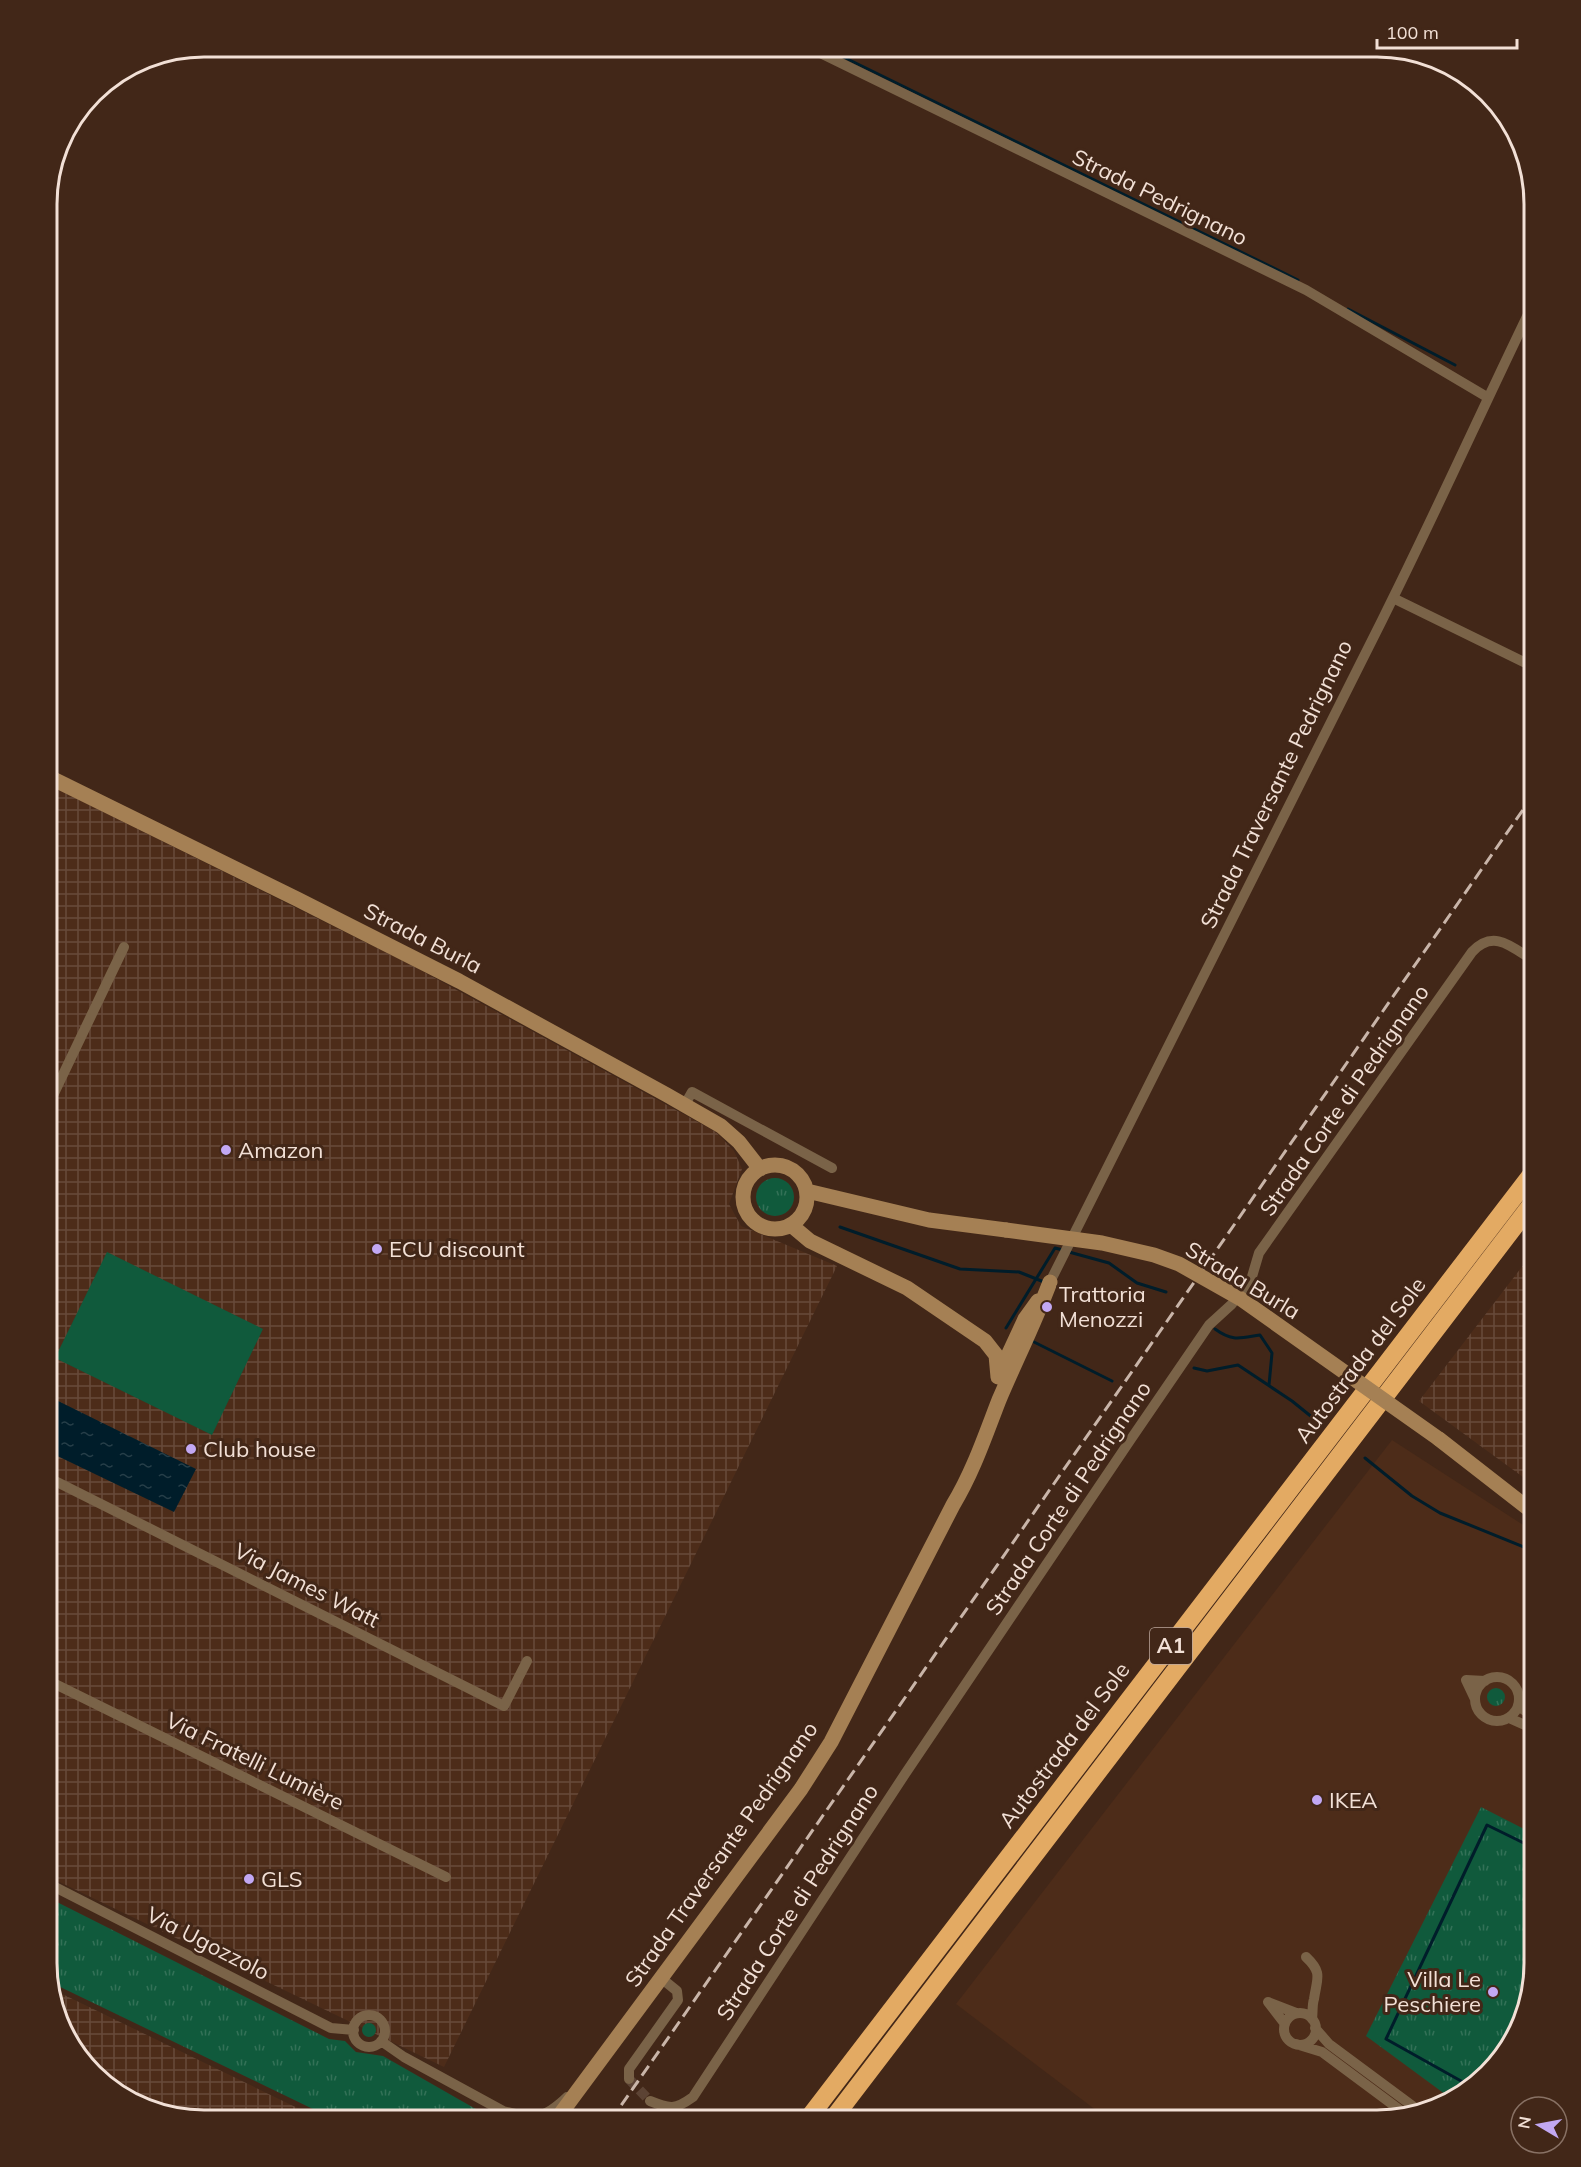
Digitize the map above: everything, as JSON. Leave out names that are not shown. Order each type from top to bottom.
[{"type":"highway","name":"Autostrada del Sole","points":[[815,2110],[1524,1184]]},
{"type":"highway","name":"Autostrada del Sole","points":[[840,2110],[1524,1214]]},
{"type":"main road","name":"Strada Burla","points":[[57,781],[459,981],[721,1126],[739,1143],[760,1169]]},
{"type":"main road","points":[[774,1165],[789,1168],[801,1177],[807,1191],[805,1210],[791,1225],[781,1228],[771,1229],[761,1225],[749,1215],[744,1201],[749,1179],[760,1169],[774,1165]]},
{"type":"main road","name":"Strada Burla","points":[[807,1191],[929,1220],[1102,1243],[1136,1250],[1179,1264],[1241,1299],[1439,1439],[1524,1505]]},
{"type":"main road","points":[[791,1225],[810,1241],[907,1288],[985,1341],[998,1347],[1001,1356],[1020,1341]]},
{"type":"main road","name":"Strada Traversante Pedrignano","points":[[564,2110],[801,1789],[831,1742],[953,1505],[968,1481],[1020,1341],[1035,1324],[1050,1282]]},
{"type":"main road","points":[[985,1341],[1020,1341]]},
{"type":"main road","name":"Strada Traversante Pedrignano","points":[[983,1442],[991,1407],[1006,1371],[1001,1356]]},
{"type":"main road","name":"Strada Traversante Pedrignano","points":[[953,1505],[998,1377],[1001,1356]]},
{"type":"street","name":"Strada Pedrignano","points":[[828,57],[1306,290],[1487,397]]},
{"type":"street","name":"Strada Traversante Pedrignano","points":[[1050,1282],[1393,598],[1524,322]]},
{"type":"street","points":[[1393,598],[1524,661]]},
{"type":"street","name":"Strada Corte di Pedrignano","points":[[650,2101],[668,2108],[682,2104],[693,2097],[904,1774],[1131,1439],[1209,1325],[1232,1304],[1251,1280],[1260,1253],[1472,952],[1479,944],[1504,941],[1524,955]]},
{"type":"street","points":[[57,1087],[123,947]]},
{"type":"street","points":[[684,1106],[692,1092],[832,1168]]},
{"type":"street","name":"Via James Watt","points":[[57,1482],[504,1706],[527,1661]]},
{"type":"street","points":[[1509,1718],[1518,1706],[1518,1693],[1511,1682],[1499,1677],[1485,1681],[1476,1692],[1475,1700],[1478,1710],[1486,1718],[1497,1721],[1509,1718],[1524,1725]]},
{"type":"street","name":"Via Fratelli Lumière","points":[[57,1685],[446,1876]]},
{"type":"street","points":[[1518,1706],[1524,1710]]},
{"type":"street","name":"Via Ugozzolo","points":[[57,1889],[331,2028],[354,2030],[356,2039],[363,2045],[373,2046],[381,2041],[404,2057],[497,2110]]},
{"type":"street","points":[[1296,2044],[1310,2041],[1314,2024],[1313,2000],[1318,1979],[1315,1966],[1306,1957]]},
{"type":"street","points":[[629,2079],[629,2069],[678,2000],[677,1991],[661,1978]]},
{"type":"street","points":[[1313,2000],[1298,2013],[1289,2017],[1284,2029],[1288,2039],[1296,2044],[1322,2052],[1397,2109]]},
{"type":"street","points":[[1285,2024],[1268,2001],[1298,2013],[1314,2024],[1329,2043],[1412,2106]]},
{"type":"street","points":[[354,2030],[360,2018],[374,2015],[382,2021],[384,2026],[385,2031],[381,2041]]},
{"type":"street","name":"Via Ugozzolo","points":[[551,2110],[589,2076]]},
{"type":"shaded area","points":[[57,789],[411,965],[716,1132],[734,1151],[742,1169],[729,1204],[741,1226],[837,1266],[444,2067],[57,1881]]},
{"type":"shaded area","points":[[1524,1264],[1524,1478],[1419,1401]]},
{"type":"shaded area","points":[[1392,1440],[1524,1526],[1523,1982],[1513,2019],[1504,2037],[1494,2053],[1467,2080],[1433,2099],[1396,2109],[1096,2110],[956,2004]]},
{"type":"shaded area","points":[[60,1993],[302,2110],[194,2110],[148,2099],[114,2080],[87,2053],[68,2019]]},
{"type":"green space","points":[[775,1178],[782,1179],[788,1184],[793,1190],[793,1204],[788,1210],[782,1215],[775,1216],[768,1215],[762,1210],[757,1204],[756,1197],[757,1190],[762,1184],[768,1179]]},
{"type":"green space","points":[[107,1252],[263,1329],[212,1435],[57,1359],[57,1354]]},
{"type":"green space","points":[[1492,1688],[1500,1688],[1505,1693],[1503,1704],[1492,1706],[1487,1701],[1487,1693]]},
{"type":"green space","points":[[1481,1807],[1524,1829],[1523,1982],[1513,2019],[1494,2053],[1467,2080],[1444,2093],[1366,2036]]},
{"type":"green space","points":[[57,1902],[329,2039],[345,2041],[356,2052],[383,2056],[478,2110],[315,2110],[59,1986]]},
{"type":"green space","points":[[366,2023],[372,2023],[376,2030],[372,2037],[366,2037],[362,2033],[362,2027]]},
{"type":"water","points":[[57,1400],[196,1469],[174,1512],[57,1456]]},
{"type":"waterway","points":[[843,57],[1298,280]]},
{"type":"waterway","points":[[1348,309],[1455,365]]},
{"type":"waterway","points":[[840,1227],[960,1269],[1019,1272],[1044,1282]]},
{"type":"waterway","points":[[1006,1328],[1055,1248],[1063,1250]]},
{"type":"waterway","points":[[1069,1252],[1109,1263],[1137,1283],[1166,1292]]},
{"type":"waterway","points":[[1215,1329],[1232,1337],[1260,1335],[1272,1353],[1269,1385]]},
{"type":"waterway","points":[[1032,1341],[1112,1381]]},
{"type":"waterway","points":[[1194,1368],[1207,1371],[1238,1365],[1292,1401],[1318,1422]]},
{"type":"waterway","points":[[1365,1458],[1412,1496],[1440,1513],[1524,1547]]},
{"type":"waterway","points":[[1463,2082],[1386,2039],[1487,1825],[1524,1843]]},
{"type":"tunnel","points":[[629,2079],[650,2101]]},
{"type":"railway","points":[[618,2110],[1524,808]]},
{"type":"place","name":"Amazon","points":[[226,1150]]},
{"type":"place","name":"ECU discount","points":[[377,1249]]},
{"type":"place","name":"Trattoria Menozzi","points":[[1047,1307]]},
{"type":"place","name":"Club house","points":[[191,1449]]},
{"type":"place","name":"IKEA","points":[[1317,1800]]},
{"type":"place","name":"GLS","points":[[249,1879]]},
{"type":"place","name":"Villa Le Peschiere","points":[[1493,1992]]}]
